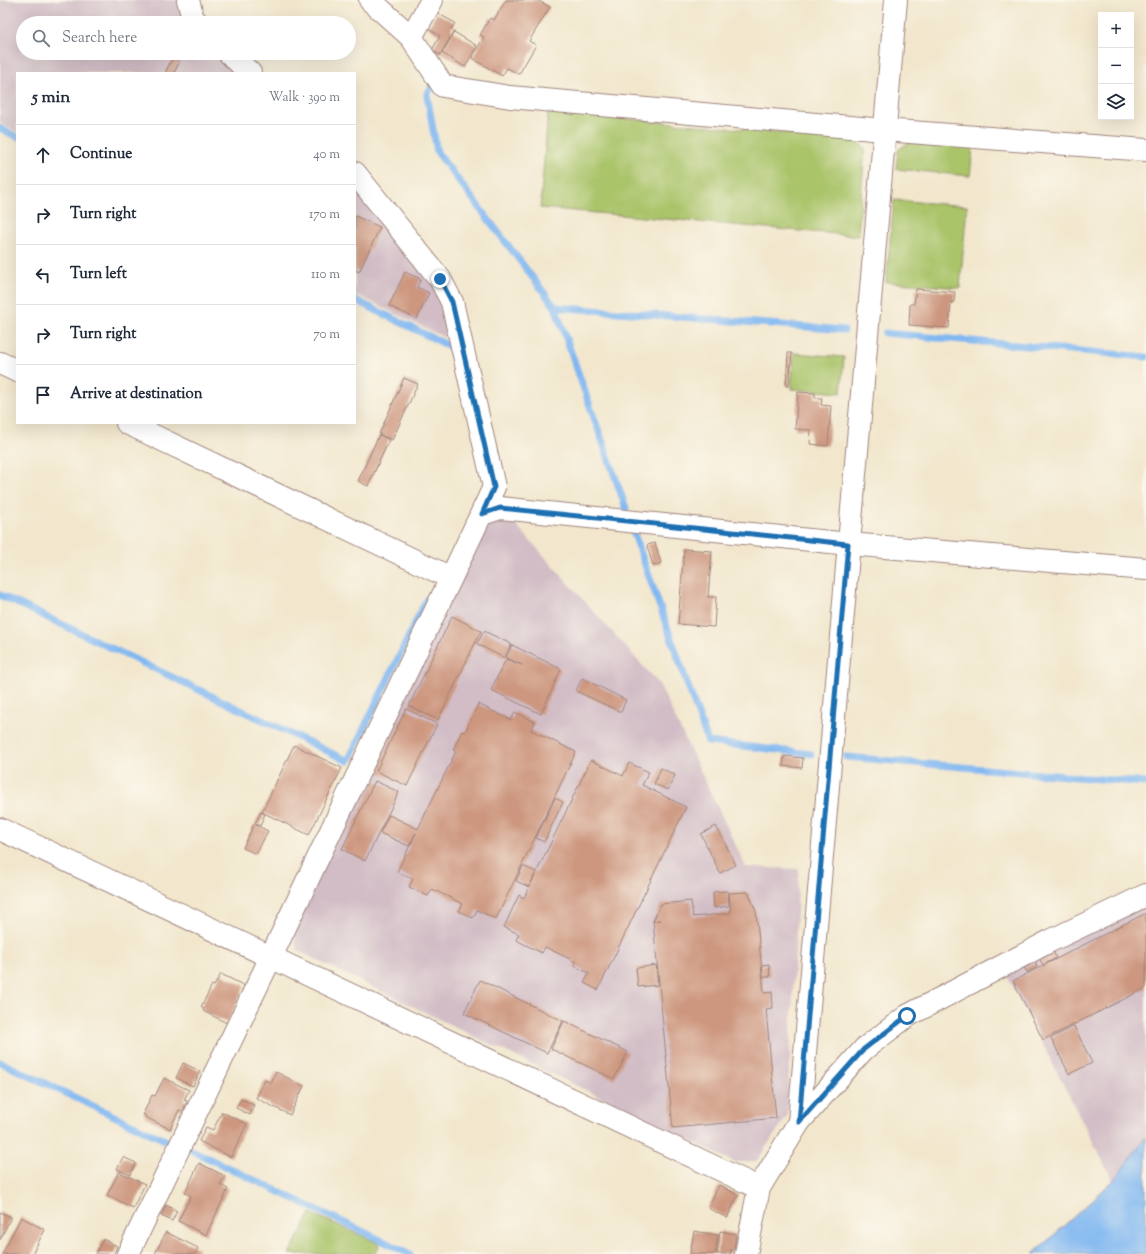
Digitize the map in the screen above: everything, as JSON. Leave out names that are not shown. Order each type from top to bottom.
[{"type":"street","points":[[188,0],[192,16]]},
{"type":"street","points":[[370,0],[411,37],[443,86],[510,97],[884,130],[1146,150]]},
{"type":"street","points":[[411,37],[432,0]]},
{"type":"street","points":[[799,1122],[896,0]]},
{"type":"street","points":[[236,60],[249,72]]},
{"type":"street","points":[[128,1254],[494,487],[452,302],[440,279],[356,174]]},
{"type":"street","points":[[0,363],[16,371]]},
{"type":"street","points":[[129,424],[451,578]]},
{"type":"street","points":[[482,514],[500,508],[848,544],[1146,569]]},
{"type":"street","points":[[0,828],[759,1188]]},
{"type":"street","points":[[746,1254],[759,1188],[799,1122],[864,1049],[907,1016],[1050,941],[1146,895]]},
{"type":"shaded area","points":[[0,0],[178,0],[186,16],[16,16],[16,60],[227,60],[239,72],[16,72],[16,131],[0,123]]},
{"type":"shaded area","points":[[356,188],[438,290],[448,339],[356,294]]},
{"type":"shaded area","points":[[510,518],[659,684],[746,867],[799,869],[787,1116],[756,1162],[734,1162],[298,951],[292,932],[486,527]]},
{"type":"shaded area","points":[[1146,903],[1146,1137],[1113,1181],[1005,971]]},
{"type":"green space","points":[[548,112],[856,139],[865,148],[858,236],[540,208]]},
{"type":"green space","points":[[909,142],[973,147],[970,176],[896,169],[898,150]]},
{"type":"green space","points":[[894,200],[967,206],[960,288],[886,282]]},
{"type":"green space","points":[[794,353],[844,357],[841,393],[791,389]]},
{"type":"green space","points":[[311,1213],[380,1244],[375,1254],[289,1254]]},
{"type":"water","points":[[1146,1137],[1146,1254],[1033,1254],[1113,1181]]},
{"type":"building","points":[[506,0],[537,0],[550,7],[529,41],[536,45],[519,74],[507,68],[502,76],[472,58],[484,37],[480,35],[490,18],[494,20]]},
{"type":"building","points":[[437,13],[455,23],[451,29],[454,31],[440,55],[432,50],[440,36],[428,28]]},
{"type":"building","points":[[454,32],[477,46],[465,67],[442,53]]},
{"type":"building","points":[[172,60],[180,61],[174,72],[166,72]]},
{"type":"building","points":[[356,216],[380,227],[359,272],[356,270]]},
{"type":"building","points":[[405,272],[421,279],[417,287],[429,293],[417,319],[389,306]]},
{"type":"building","points":[[916,289],[955,292],[954,302],[951,302],[949,328],[909,325],[910,304],[914,304]]},
{"type":"building","points":[[788,353],[792,353],[789,386],[786,386]]},
{"type":"building","points":[[404,378],[418,384],[392,440],[379,434]]},
{"type":"building","points":[[798,392],[815,393],[815,398],[822,398],[821,405],[831,406],[828,446],[810,444],[811,430],[795,429]]},
{"type":"building","points":[[379,435],[389,440],[368,486],[358,481]]},
{"type":"building","points":[[655,543],[661,563],[653,566],[647,545]]},
{"type":"building","points":[[684,549],[712,551],[708,597],[716,597],[714,627],[678,624]]},
{"type":"building","points":[[452,616],[481,631],[438,720],[409,706]]},
{"type":"building","points":[[484,631],[511,644],[504,658],[477,644]]},
{"type":"building","points":[[512,645],[561,669],[541,714],[491,690],[506,659],[522,665],[506,658]]},
{"type":"building","points":[[582,678],[626,700],[621,712],[576,691]]},
{"type":"building","points":[[478,704],[511,720],[515,712],[535,722],[531,730],[576,752],[496,919],[477,910],[473,918],[459,911],[463,904],[432,889],[428,896],[409,887],[413,879],[397,872],[416,833],[409,846],[380,833],[389,815],[418,829],[456,751],[453,750],[462,731],[465,732]]},
{"type":"building","points":[[406,709],[437,724],[407,786],[376,771]]},
{"type":"building","points":[[294,745],[342,768],[309,835],[262,812]]},
{"type":"building","points":[[784,756],[803,758],[802,768],[783,766]]},
{"type":"building","points":[[591,760],[623,776],[629,763],[649,772],[642,785],[686,807],[598,990],[584,983],[589,973],[574,966],[576,962],[545,947],[542,953],[516,940],[519,934],[504,927],[519,895],[524,898]]},
{"type":"building","points":[[661,768],[675,775],[668,790],[654,784]]},
{"type":"building","points":[[375,781],[399,792],[365,861],[342,849]]},
{"type":"building","points":[[555,798],[563,802],[544,842],[536,838]]},
{"type":"building","points":[[261,812],[265,814],[260,826],[255,823]]},
{"type":"building","points":[[254,824],[268,831],[256,854],[243,848]]},
{"type":"building","points":[[716,826],[736,865],[720,873],[701,834]]},
{"type":"building","points":[[523,866],[536,872],[529,887],[516,881]]},
{"type":"building","points":[[728,891],[729,906],[714,908],[713,892]]},
{"type":"building","points":[[748,892],[756,911],[764,993],[772,992],[773,1008],[766,1009],[776,1118],[673,1128],[653,921],[661,904],[691,901],[693,917],[731,913],[729,893]]},
{"type":"building","points":[[1146,913],[1146,988],[1043,1040],[1013,981]]},
{"type":"building","points":[[1053,951],[1056,958],[1043,965],[1039,958]]},
{"type":"building","points":[[1035,962],[1037,967],[1027,972],[1024,968]]},
{"type":"building","points":[[769,964],[770,977],[763,977],[762,965]]},
{"type":"building","points":[[656,965],[658,985],[638,987],[636,968]]},
{"type":"building","points":[[221,974],[245,986],[227,1023],[203,1011],[204,1009],[201,1007],[212,985],[214,986]]},
{"type":"building","points":[[480,980],[563,1021],[547,1053],[464,1013]]},
{"type":"building","points":[[564,1021],[628,1052],[614,1079],[551,1049]]},
{"type":"building","points":[[1074,1026],[1092,1063],[1069,1074],[1051,1038]]},
{"type":"building","points":[[183,1063],[200,1071],[193,1086],[176,1078]]},
{"type":"building","points":[[276,1072],[304,1086],[290,1115],[256,1098],[265,1080],[271,1083]]},
{"type":"building","points":[[164,1078],[189,1090],[184,1100],[187,1101],[183,1111],[179,1110],[170,1129],[145,1117],[143,1114],[152,1095],[155,1096]]},
{"type":"building","points":[[241,1099],[254,1105],[250,1115],[236,1108]]},
{"type":"building","points":[[222,1112],[247,1124],[231,1157],[199,1141],[206,1127],[213,1130]]},
{"type":"building","points":[[123,1157],[136,1163],[130,1175],[117,1169]]},
{"type":"building","points":[[199,1163],[225,1176],[220,1185],[228,1189],[206,1235],[178,1221],[191,1196],[185,1193]]},
{"type":"building","points":[[119,1172],[145,1184],[133,1208],[107,1195]]},
{"type":"building","points":[[719,1185],[738,1195],[727,1218],[708,1208]]},
{"type":"building","points":[[166,1205],[177,1211],[172,1221],[161,1216]]},
{"type":"building","points":[[0,1212],[11,1217],[0,1240]]},
{"type":"building","points":[[21,1217],[45,1230],[32,1254],[2,1254]]},
{"type":"building","points":[[694,1231],[718,1235],[715,1254],[690,1254]]},
{"type":"building","points":[[720,1231],[736,1234],[734,1250],[731,1250],[730,1254],[717,1254]]},
{"type":"building","points":[[166,1232],[198,1248],[195,1254],[155,1254]]},
{"type":"building","points":[[103,1239],[117,1246],[114,1254],[96,1254]]},
{"type":"waterway","points":[[431,88],[427,95],[437,152],[555,307],[626,508]]},
{"type":"waterway","points":[[0,128],[16,136]]},
{"type":"waterway","points":[[356,300],[451,347],[453,355]]},
{"type":"waterway","points":[[555,307],[844,330]]},
{"type":"waterway","points":[[885,333],[1146,357]]},
{"type":"waterway","points":[[633,531],[708,742],[811,754]]},
{"type":"waterway","points":[[0,595],[348,761],[427,599]]},
{"type":"waterway","points":[[846,757],[1146,783]]},
{"type":"waterway","points":[[0,1062],[167,1141]]},
{"type":"waterway","points":[[191,1150],[410,1254]]},
{"type":"route","points":[[440,279],[452,302],[494,487],[482,514],[500,508],[848,544],[799,1122],[864,1049],[907,1016]]}]
